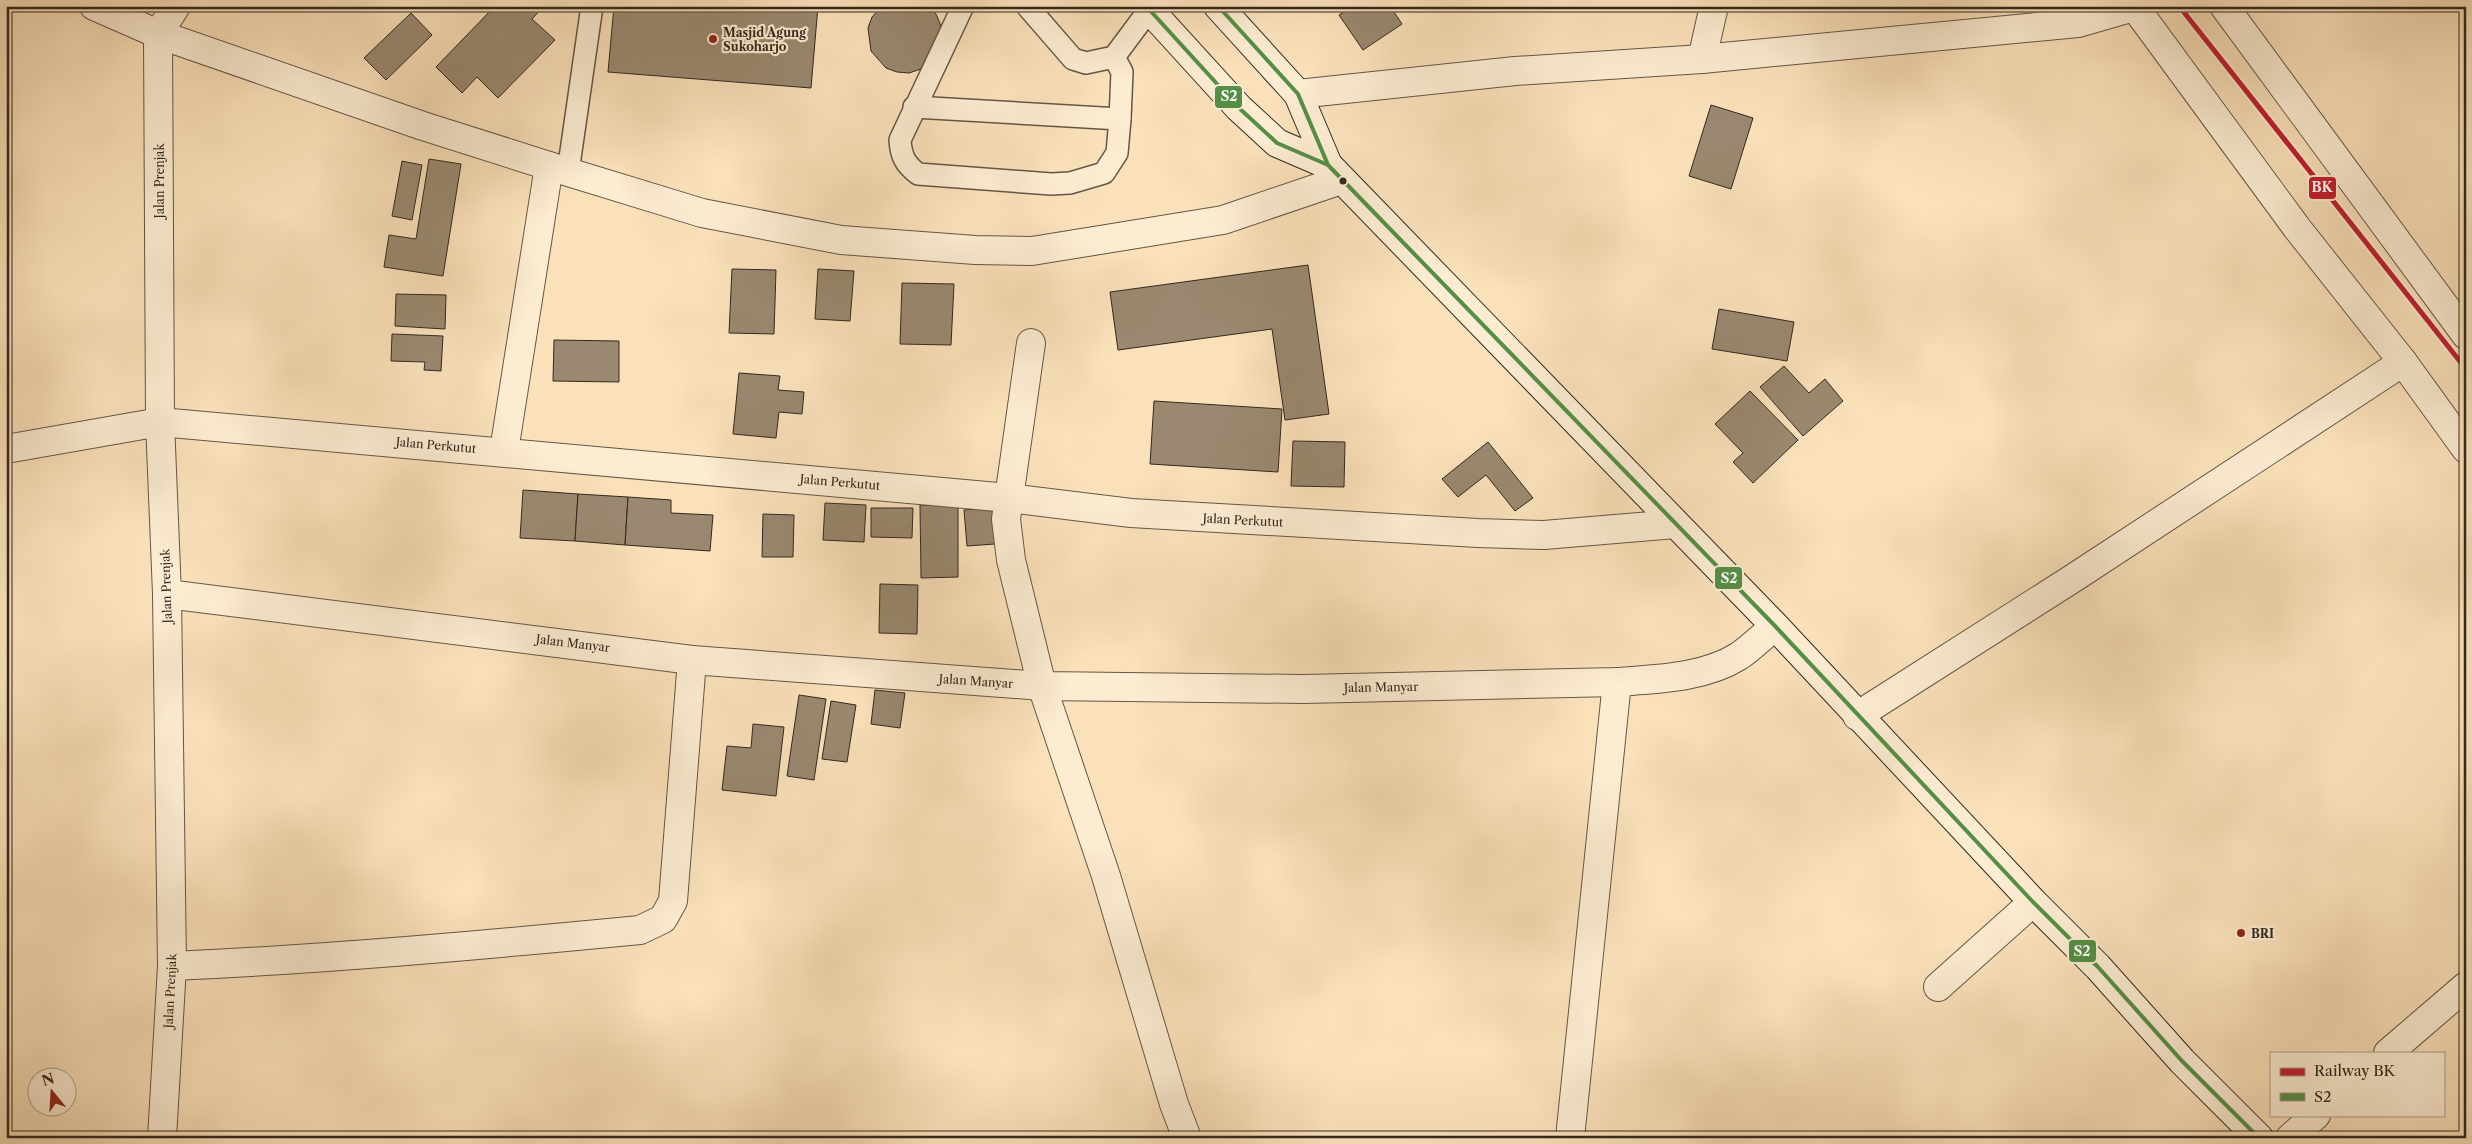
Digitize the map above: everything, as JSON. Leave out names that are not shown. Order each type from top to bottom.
[{"type":"street","points":[[94,6],[158,34],[423,126],[559,169],[702,213],[841,240],[985,250],[1032,251],[1223,220],[1334,172]]},
{"type":"street","points":[[158,34],[176,6]]},
{"type":"street","points":[[1218,6],[1298,94],[1334,172]]},
{"type":"street","points":[[1702,59],[1714,6]]},
{"type":"street","points":[[2224,6],[2466,335]]},
{"type":"street","points":[[1149,7],[1239,108],[1277,143],[1334,172],[1775,626],[1857,716],[2033,902],[2098,967],[2182,1061],[2259,1138]]},
{"type":"street","points":[[1298,94],[1515,71],[1702,59],[2078,23],[2135,7],[2297,228],[2403,362],[2466,449]]},
{"type":"street","name":"Jalan Prenjak","points":[[158,34],[160,422],[167,594],[172,966],[162,1138]]},
{"type":"street","points":[[504,451],[559,169]]},
{"type":"street","points":[[1031,343],[1006,519],[1011,560],[1042,686],[1106,876],[1174,1104],[1187,1138]]},
{"type":"street","points":[[1857,716],[2072,579],[2403,362]]},
{"type":"street","name":"Jalan Perkutut","points":[[6,449],[160,422],[504,451],[1009,498],[1141,514],[1544,535],[1675,524]]},
{"type":"street","name":"Jalan Manyar","points":[[167,594],[692,660],[1042,686],[1304,689],[1617,682],[1668,678],[1714,668],[1740,655],[1775,626]]},
{"type":"street","points":[[172,966],[290,961],[640,930],[663,918],[673,900],[692,660]]},
{"type":"street","points":[[1570,1138],[1617,682]]},
{"type":"street","points":[[1938,987],[2033,902]]},
{"type":"street","points":[[2389,1052],[2466,986]]},
{"type":"street","points":[[2290,1138],[2315,1116]]},
{"type":"lane","points":[[559,169],[592,6]]},
{"type":"lane","points":[[963,6],[900,140],[901,155],[909,167],[918,174],[1051,184],[1070,182],[1104,173],[1116,153],[1120,119],[1122,72],[1114,57]]},
{"type":"lane","points":[[1027,6],[1073,59],[1086,63],[1114,57],[1149,7]]},
{"type":"lane","points":[[914,107],[1120,119]]},
{"type":"building","points":[[495,6],[544,6],[532,19],[555,40],[498,98],[477,77],[462,93],[436,67]]},
{"type":"building","name":"Masjid Agung Sukoharjo","points":[[614,6],[818,6],[811,88],[608,72]]},
{"type":"building","points":[[882,6],[928,6],[936,14],[941,26],[942,39],[932,61],[921,69],[909,73],[897,72],[886,68],[871,51],[868,28],[872,17]]},
{"type":"building","points":[[1353,6],[1390,6],[1402,24],[1363,50],[1339,15]]},
{"type":"building","points":[[411,13],[432,35],[386,80],[364,58]]},
{"type":"building","points":[[1711,105],[1753,118],[1731,189],[1689,176]]},
{"type":"building","points":[[429,159],[461,164],[443,276],[384,267],[389,235],[416,239]]},
{"type":"building","points":[[402,161],[422,165],[412,220],[392,216]]},
{"type":"building","points":[[1308,265],[1329,414],[1285,420],[1272,329],[1118,350],[1110,292]]},
{"type":"building","points":[[732,269],[776,270],[774,334],[729,333]]},
{"type":"building","points":[[818,269],[854,271],[850,321],[815,319]]},
{"type":"building","points":[[902,283],[954,284],[951,345],[900,344]]},
{"type":"building","points":[[396,294],[446,295],[445,329],[395,326]]},
{"type":"building","points":[[1719,309],[1794,322],[1787,361],[1712,349]]},
{"type":"building","points":[[392,334],[443,336],[441,371],[424,370],[425,362],[391,361]]},
{"type":"building","points":[[554,340],[619,341],[619,382],[553,381]]},
{"type":"building","points":[[1784,366],[1809,393],[1825,379],[1843,401],[1803,436],[1760,387]]},
{"type":"building","points":[[739,373],[780,376],[778,390],[804,392],[802,414],[779,412],[776,438],[733,434]]},
{"type":"building","points":[[1750,391],[1798,440],[1753,483],[1733,462],[1743,453],[1715,424]]},
{"type":"building","points":[[1154,401],[1282,409],[1278,472],[1150,464]]},
{"type":"building","points":[[1293,441],[1345,442],[1344,487],[1291,486]]},
{"type":"building","points":[[1488,442],[1533,498],[1515,511],[1486,475],[1458,497],[1442,479]]},
{"type":"building","points":[[523,490],[578,494],[575,541],[520,538]]},
{"type":"building","points":[[578,494],[628,497],[625,545],[575,541]]},
{"type":"building","points":[[628,497],[671,500],[671,513],[713,515],[710,551],[625,545]]},
{"type":"building","points":[[825,503],[866,505],[864,542],[823,540]]},
{"type":"building","points":[[920,505],[958,505],[958,577],[921,578]]},
{"type":"building","points":[[871,508],[913,508],[912,538],[871,537]]},
{"type":"building","points":[[992,508],[995,544],[967,546],[964,510]]},
{"type":"building","points":[[763,514],[794,515],[793,557],[762,557]]},
{"type":"building","points":[[880,584],[918,585],[917,634],[879,633]]},
{"type":"building","points":[[875,690],[905,693],[900,728],[871,724]]},
{"type":"building","points":[[799,695],[826,699],[814,780],[787,776]]},
{"type":"building","points":[[831,701],[856,705],[847,762],[822,759]]},
{"type":"building","points":[[753,724],[784,727],[776,796],[722,790],[727,746],[751,748]]},
{"type":"rail line","name":"BK","points":[[2179,6],[2466,369]]},
{"type":"transit line","name":"S2","points":[[1146,6],[1239,108],[1277,143],[1328,165]]},
{"type":"transit line","name":"S2","points":[[1218,6],[1298,94],[1328,165],[1775,626],[2033,902],[2098,967],[2182,1061],[2259,1138]]},
{"type":"place","name":"Masjid Agung Sukoharjo","points":[[713,39]]},
{"type":"place","name":"BRI","points":[[2241,933]]}]
